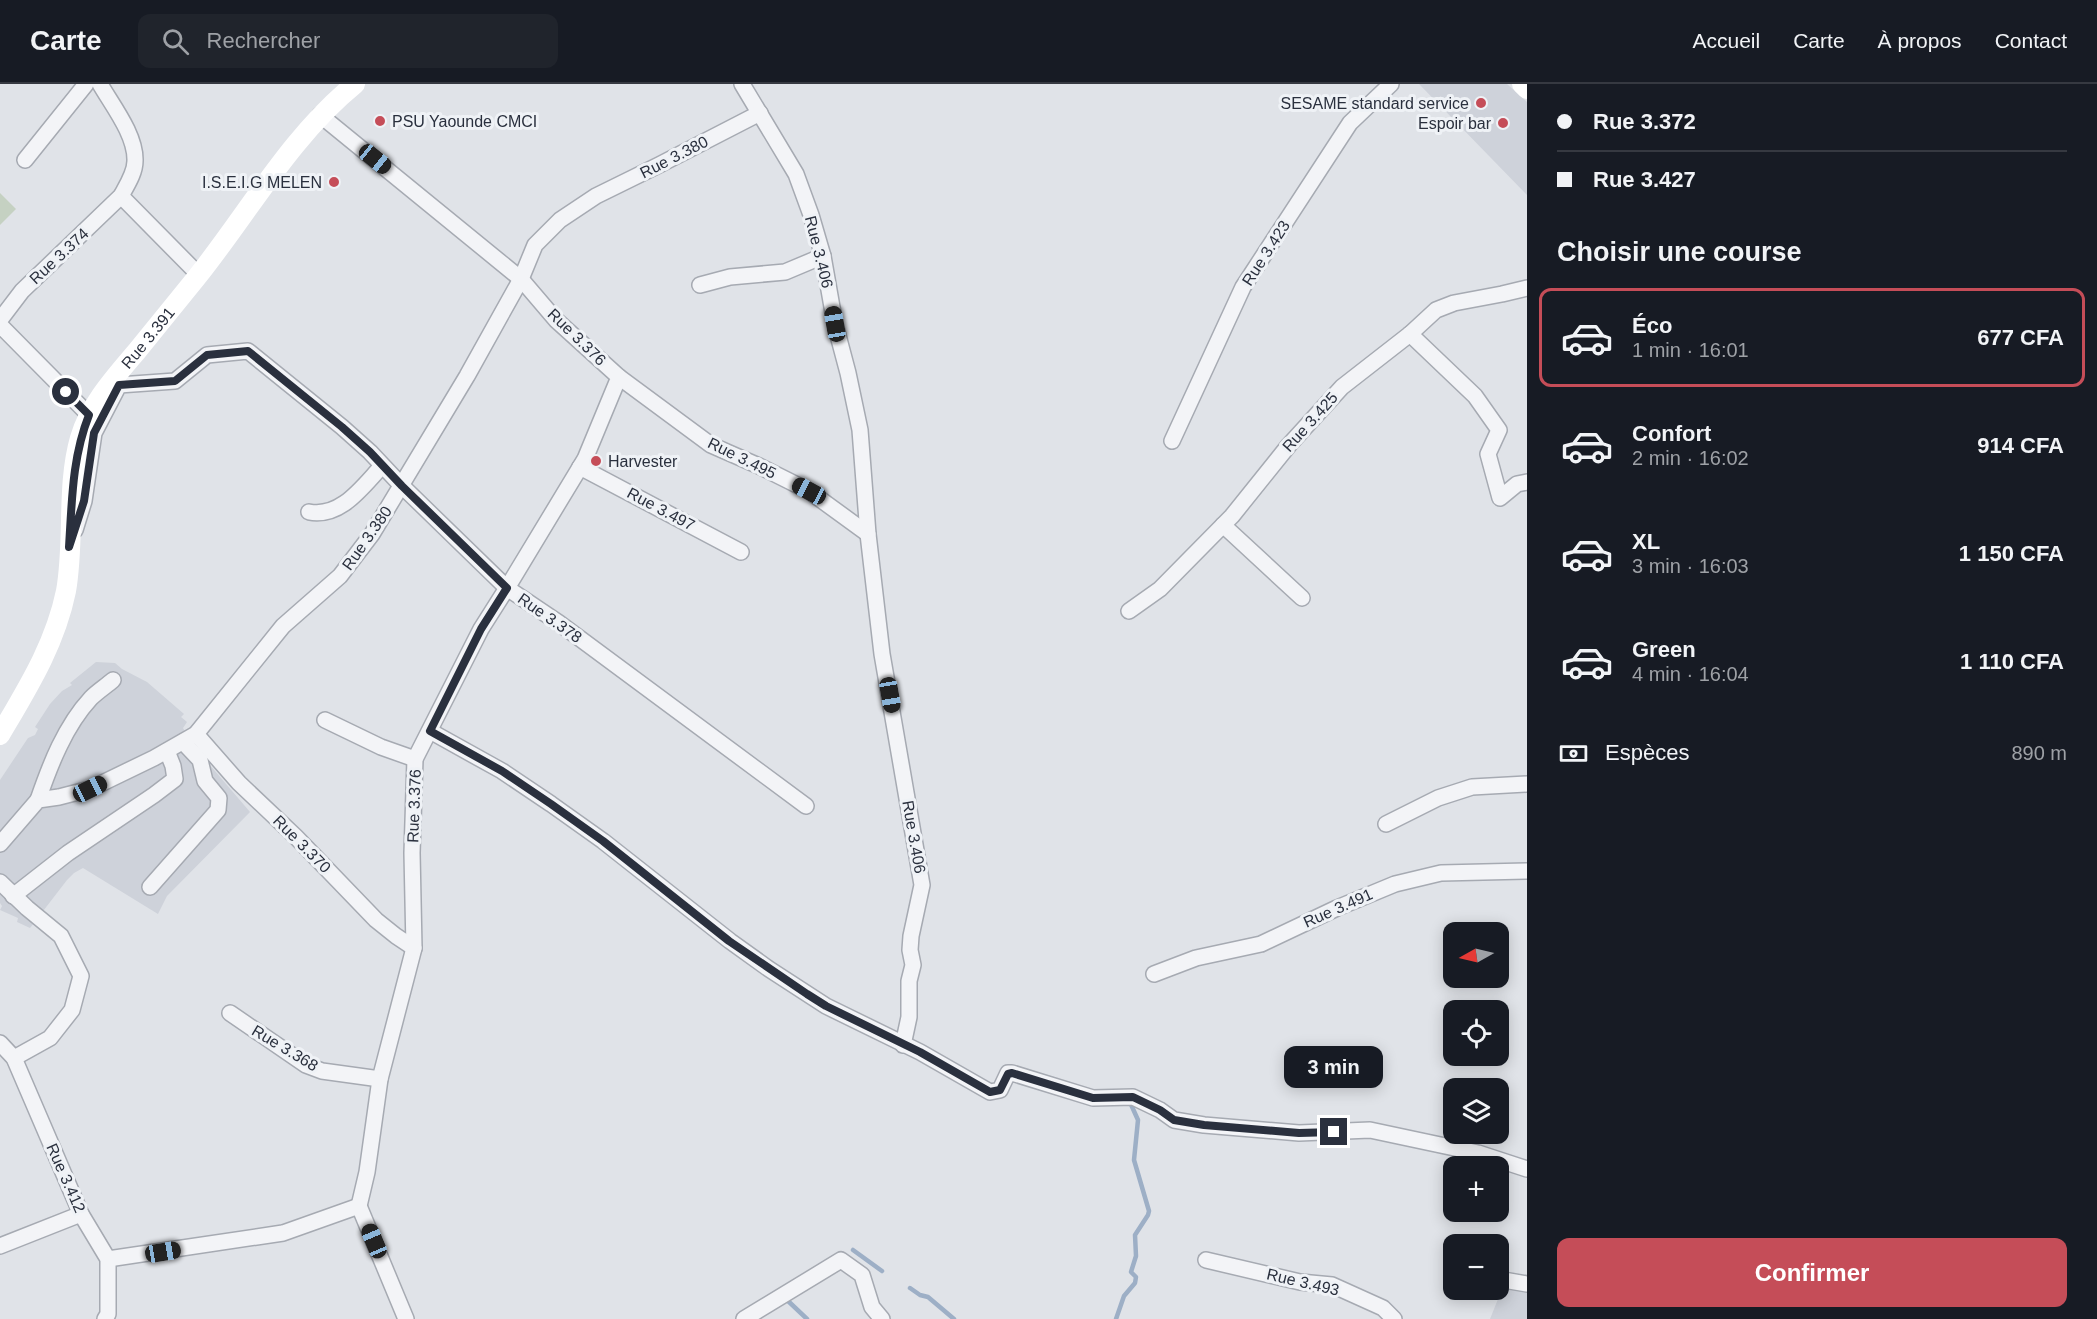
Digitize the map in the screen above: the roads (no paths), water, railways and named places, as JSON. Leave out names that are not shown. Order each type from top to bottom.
[{"type":"main road","name":"Rue 3.391","points":[[0,735],[45,657],[58,624],[66,590],[75,465],[80,437],[89,415],[109,384],[199,275],[320,115],[355,84]]},
{"type":"main road","points":[[1522,84],[1527,89]]},
{"type":"street","points":[[25,160],[86,84]]},
{"type":"street","name":"Rue 3.374","points":[[0,320],[22,291],[121,196],[132,176],[135,159],[129,133],[100,84]]},
{"type":"street","name":"Rue 3.406","points":[[742,84],[796,174],[811,215],[823,256],[835,324],[860,430],[868,534],[882,654],[922,885],[911,936],[913,965],[909,981],[909,1017],[903,1045]]},
{"type":"street","name":"Rue 3.423","points":[[1172,441],[1243,287],[1350,123],[1391,84]]},
{"type":"street","name":"Rue 3.380","points":[[38,800],[90,789],[190,738],[283,626],[340,576],[372,534],[402,486],[521,279],[535,245],[560,220],[596,196],[760,113]]},
{"type":"street","name":"Rue 3.376","points":[[320,115],[521,279],[556,320],[620,377],[580,467],[481,629],[416,759],[412,854],[414,948],[380,1079],[368,1172],[358,1206]]},
{"type":"street","points":[[121,196],[199,275]]},
{"type":"street","points":[[700,285],[730,277],[785,272],[823,256]]},
{"type":"street","name":"Rue 3.425","points":[[1129,611],[1160,589],[1223,525],[1315,414],[1342,387],[1437,310],[1454,303],[1527,288]]},
{"type":"street","points":[[0,325],[89,415]]},
{"type":"street","points":[[1410,334],[1475,396],[1499,430],[1488,454],[1500,498],[1517,484],[1527,482]]},
{"type":"street","name":"Rue 3.378","points":[[69,547],[84,501],[94,433],[119,385],[175,381],[207,355],[248,351],[342,427],[507,588],[559,623],[806,806]]},
{"type":"street","name":"Rue 3.495","points":[[620,377],[711,445],[809,491],[868,534]]},
{"type":"street","points":[[309,512],[317,514],[337,509],[382,466]]},
{"type":"street","name":"Rue 3.497","points":[[580,467],[741,552]]},
{"type":"street","points":[[1223,525],[1302,598]]},
{"type":"street","points":[[0,844],[38,800],[50,765],[72,724],[91,698],[113,680]]},
{"type":"street","points":[[325,720],[381,747],[416,759]]},
{"type":"street","points":[[430,731],[502,771],[551,804],[603,841],[729,941],[826,1006],[920,1052],[990,1092],[1000,1090],[1008,1074],[1012,1073],[1093,1098],[1133,1097],[1160,1110],[1174,1120],[1204,1125],[1299,1133],[1370,1130],[1478,1153],[1527,1169]]},
{"type":"street","points":[[150,886],[218,810],[219,798],[205,781],[200,760],[190,738]]},
{"type":"street","name":"Rue 3.370","points":[[190,738],[296,837],[376,920],[414,948]]},
{"type":"street","points":[[13,896],[68,853],[175,779],[167,751]]},
{"type":"street","points":[[1386,824],[1438,798],[1472,787],[1527,784]]},
{"type":"street","name":"Rue 3.491","points":[[1154,974],[1196,958],[1261,944],[1374,891],[1395,885],[1441,873],[1527,871]]},
{"type":"street","points":[[0,882],[13,896],[61,936],[81,976],[72,1010],[50,1038],[14,1058]]},
{"type":"street","name":"Rue 3.368","points":[[230,1013],[306,1065],[322,1071],[380,1079]]},
{"type":"street","name":"Rue 3.412","points":[[0,1043],[14,1058],[81,1214],[108,1259]]},
{"type":"street","points":[[105,1319],[108,1314],[108,1259],[283,1233],[358,1206],[406,1319]]},
{"type":"street","points":[[0,1246],[81,1214]]},
{"type":"street","points":[[744,1319],[841,1260],[862,1275],[872,1307],[882,1319]]},
{"type":"street","name":"Rue 3.493","points":[[1206,1260],[1300,1282],[1332,1285],[1383,1308],[1394,1319]]},
{"type":"street","points":[[1509,1281],[1527,1284]]},
{"type":"waterway","points":[[1116,1319],[1124,1296],[1135,1283],[1136,1277],[1131,1272],[1136,1256],[1135,1235],[1149,1211],[1134,1160],[1138,1120],[1129,1100]]},
{"type":"waterway","points":[[853,1250],[882,1271]]},
{"type":"waterway","points":[[910,1288],[928,1297],[954,1319]]},
{"type":"waterway","points":[[787,1300],[807,1319]]},
{"type":"place","name":"SESAME standard service","points":[[1481,103]]},
{"type":"place","name":"PSU Yaounde CMCI","points":[[380,121]]},
{"type":"place","name":"Espoir bar","points":[[1503,123]]},
{"type":"place","name":"I.S.E.I.G MELEN","points":[[334,182]]},
{"type":"place","name":"Harvester","points":[[596,461]]}]
